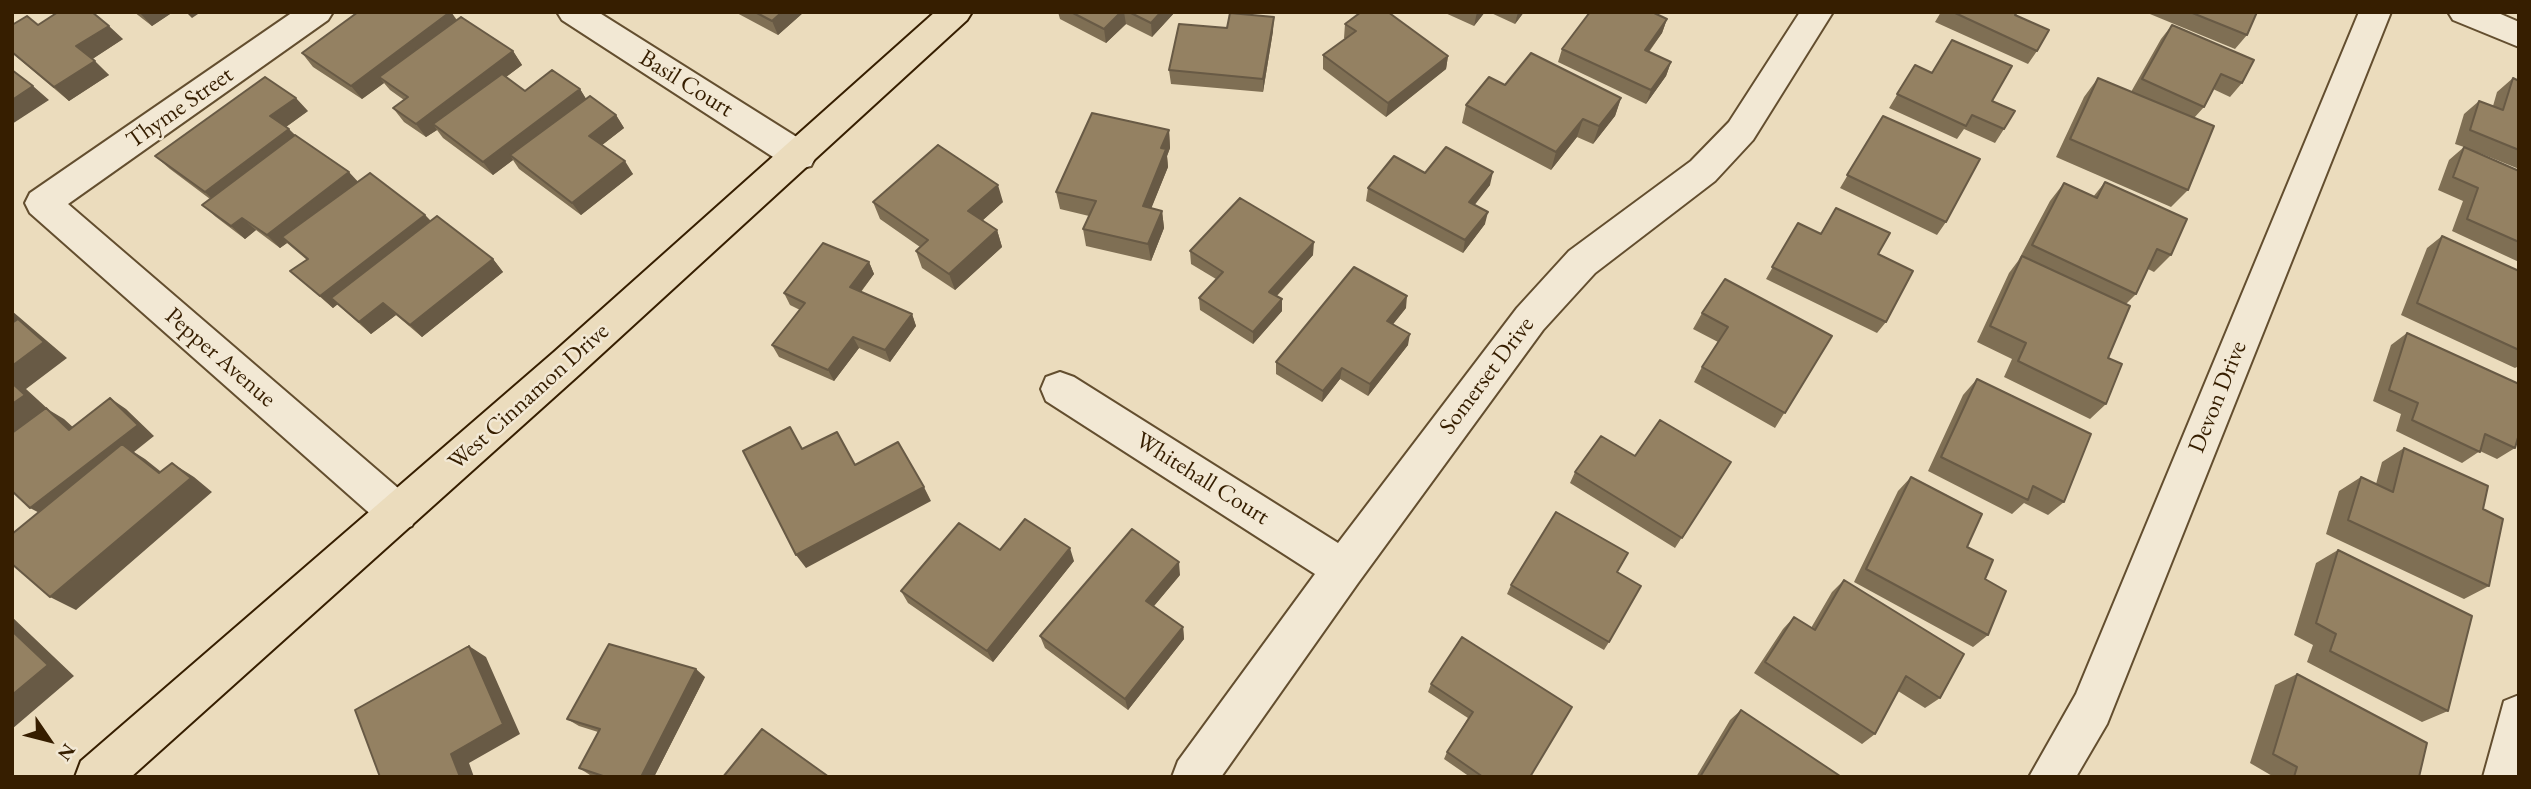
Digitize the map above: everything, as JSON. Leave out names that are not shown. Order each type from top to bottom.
[{"type":"main road","name":"West Cinnamon Drive","points":[[97,777],[799,156],[956,12]]},
{"type":"street","name":"Thyme Street","points":[[43,203],[317,12]]},
{"type":"street","name":"Basil Court","points":[[572,12],[799,156]]},
{"type":"street","name":"Somerset Drive","points":[[1194,777],[1343,569],[1555,289],[1583,262],[1703,171],[1741,131],[1817,12]]},
{"type":"street","name":"Devon Drive","points":[[2051,777],[2092,709],[2375,12]]},
{"type":"street","points":[[2464,12],[2519,35]]},
{"type":"street","name":"Pepper Avenue","points":[[43,203],[398,513]]},
{"type":"street","name":"Whitehall Court","points":[[1060,389],[1343,569]]},
{"type":"street","points":[[2505,777],[2519,716]]},
{"type":"building","points":[[58,12],[92,12],[109,26],[76,46],[95,61],[54,87],[12,52],[12,25],[27,16],[38,25]]},
{"type":"building","points":[[358,12],[450,12],[351,86],[302,53]]},
{"type":"building","points":[[755,12],[782,12],[772,21]]},
{"type":"building","points":[[1071,12],[1121,12],[1104,29]]},
{"type":"building","points":[[1129,12],[1161,12],[1151,23]]},
{"type":"building","points":[[1361,12],[1388,12],[1448,56],[1388,103],[1323,55],[1356,31],[1345,24]]},
{"type":"building","points":[[1590,12],[1652,12],[1667,19],[1645,50],[1671,62],[1651,90],[1562,49]]},
{"type":"building","points":[[1953,12],[2017,12],[2015,15],[2049,30],[2037,51]]},
{"type":"building","points":[[2190,12],[2257,12],[2247,35]]},
{"type":"building","points":[[1230,13],[1274,17],[1263,79],[1169,70],[1179,24],[1227,28]]},
{"type":"building","points":[[461,17],[513,51],[416,124],[393,108],[408,97],[379,77]]},
{"type":"building","points":[[2172,25],[2254,60],[2242,83],[2221,74],[2204,107],[2142,79]]},
{"type":"building","points":[[1952,40],[2012,66],[1992,101],[2015,111],[2004,129],[1972,115],[1966,126],[1897,94],[1915,65],[1932,73]]},
{"type":"building","points":[[1531,53],[1621,98],[1599,126],[1583,119],[1556,152],[1466,105],[1489,77],[1505,85]]},
{"type":"building","points":[[12,70],[33,86],[12,100]]},
{"type":"building","points":[[552,70],[580,89],[483,162],[433,124],[502,74],[525,91]]},
{"type":"building","points":[[265,77],[296,98],[270,116],[289,129],[205,192],[155,156]]},
{"type":"building","points":[[2098,78],[2214,126],[2188,190],[2070,139]]},
{"type":"building","points":[[2513,78],[2519,81],[2519,150],[2470,130],[2479,101],[2503,110]]},
{"type":"building","points":[[590,96],[616,115],[589,136],[625,161],[572,203],[510,155]]},
{"type":"building","points":[[1092,113],[1169,130],[1161,148],[1166,149],[1143,206],[1162,211],[1148,244],[1083,229],[1096,201],[1056,192]]},
{"type":"building","points":[[1883,116],[1980,159],[1946,222],[1847,175]]},
{"type":"building","points":[[295,135],[349,172],[267,235],[242,218],[231,226],[202,205]]},
{"type":"building","points":[[938,145],[998,185],[968,211],[997,230],[949,274],[916,251],[928,240],[873,202]]},
{"type":"building","points":[[1446,147],[1493,172],[1469,202],[1488,212],[1465,240],[1368,188],[1394,156],[1425,173]]},
{"type":"building","points":[[2464,147],[2519,171],[2519,242],[2467,219],[2478,188],[2453,177]]},
{"type":"building","points":[[370,173],[425,215],[320,296],[290,271],[308,259],[282,237]]},
{"type":"building","points":[[2105,182],[2187,219],[2171,255],[2157,249],[2136,294],[2032,245],[2064,183],[2097,198]]},
{"type":"building","points":[[1240,198],[1314,242],[1269,292],[1282,299],[1253,332],[1199,298],[1223,272],[1190,251]]},
{"type":"building","points":[[1836,208],[1890,233],[1878,254],[1913,271],[1886,322],[1772,267],[1798,223],[1821,234]]},
{"type":"building","points":[[437,216],[493,259],[410,325],[383,303],[359,322],[331,298]]},
{"type":"building","points":[[2442,236],[2519,271],[2519,350],[2417,303]]},
{"type":"building","points":[[823,243],[869,262],[850,287],[912,314],[885,350],[853,337],[828,370],[772,345],[805,303],[784,293]]},
{"type":"building","points":[[2022,256],[2130,306],[2108,358],[2122,364],[2106,404],[2018,361],[2026,343],[1990,326]]},
{"type":"building","points":[[1354,267],[1407,296],[1387,321],[1410,334],[1370,384],[1342,368],[1323,391],[1276,362]]},
{"type":"building","points":[[1725,279],[1832,336],[1785,413],[1702,367],[1728,327],[1702,313]]},
{"type":"building","points":[[18,319],[44,342],[12,366],[12,323]]},
{"type":"building","points":[[2407,333],[2519,384],[2519,434],[2515,448],[2485,434],[2480,452],[2412,420],[2418,403],[2389,390]]},
{"type":"building","points":[[1977,379],[2091,434],[2064,502],[2033,486],[2028,500],[1941,457]]},
{"type":"building","points":[[12,383],[25,395],[12,404]]},
{"type":"building","points":[[110,398],[138,425],[30,508],[12,491],[12,433],[46,408],[69,430]]},
{"type":"building","points":[[1660,420],[1731,462],[1682,538],[1575,472],[1601,436],[1635,456]]},
{"type":"building","points":[[790,427],[802,449],[837,432],[855,465],[898,442],[924,487],[796,555],[743,451]]},
{"type":"building","points":[[122,444],[159,473],[172,463],[191,478],[50,597],[12,564],[12,534]]},
{"type":"building","points":[[2404,448],[2488,486],[2483,509],[2503,519],[2489,586],[2348,520],[2361,477],[2393,492]]},
{"type":"building","points":[[1911,477],[1982,514],[1967,547],[1993,560],[1985,579],[2006,591],[1988,635],[1866,569]]},
{"type":"building","points":[[1556,512],[1628,553],[1617,572],[1641,586],[1609,642],[1511,585]]},
{"type":"building","points":[[1025,519],[1070,548],[987,651],[901,591],[959,523],[1000,550]]},
{"type":"building","points":[[1132,529],[1179,562],[1146,601],[1183,627],[1125,699],[1040,636]]},
{"type":"building","points":[[2338,550],[2472,616],[2448,711],[2330,651],[2336,634],[2316,623]]},
{"type":"building","points":[[1844,580],[1964,654],[1940,698],[1906,676],[1875,734],[1765,662],[1794,617],[1815,630]]},
{"type":"building","points":[[12,631],[48,665],[12,695]]},
{"type":"building","points":[[1462,637],[1572,707],[1530,777],[1483,777],[1447,752],[1473,712],[1431,684]]},
{"type":"building","points":[[609,644],[696,669],[641,777],[606,777],[579,768],[600,729],[567,719]]},
{"type":"building","points":[[469,646],[503,724],[451,754],[460,777],[380,777],[355,710]]},
{"type":"building","points":[[2297,674],[2427,743],[2419,777],[2294,777],[2297,767],[2273,754]]},
{"type":"building","points":[[1741,710],[1840,776],[1840,777],[1700,777]]},
{"type":"building","points":[[762,729],[829,777],[723,777]]}]
